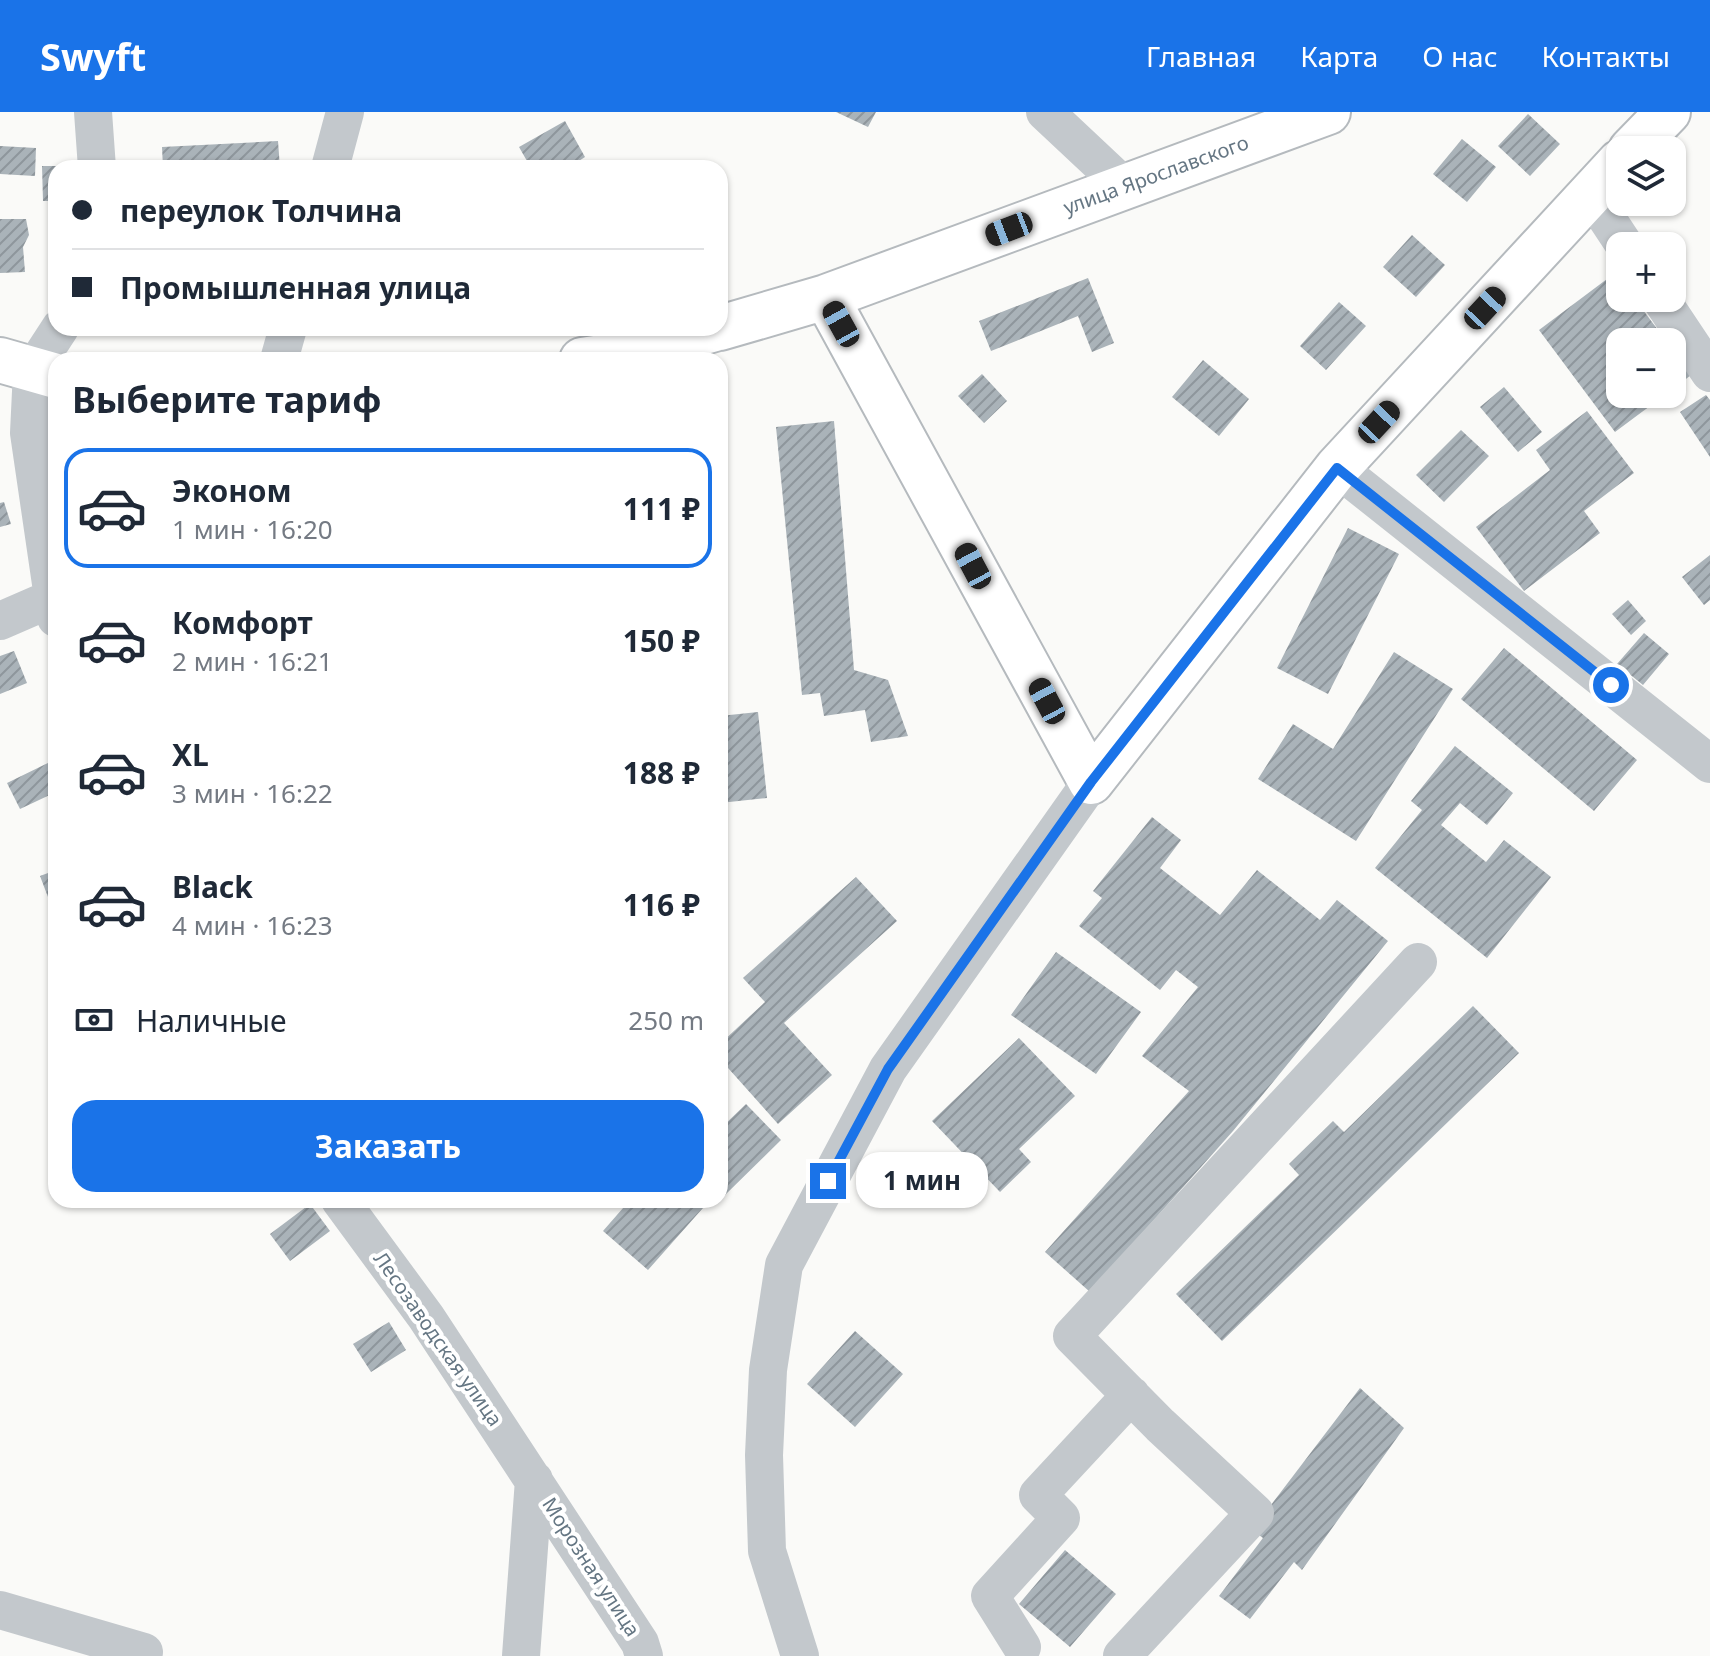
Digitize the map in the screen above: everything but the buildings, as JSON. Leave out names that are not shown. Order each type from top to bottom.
[{"type":"main road","name":"улица Ярославского","points":[[728,325],[826,297],[1328,112]]},
{"type":"main road","points":[[1645,136],[1668,112]]},
{"type":"main road","points":[[826,297],[1091,782],[1337,468],[1606,176]]},
{"type":"main road","name":"улица Ярославского","points":[[634,352],[691,336]]},
{"type":"street","points":[[93,112],[96,160]]},
{"type":"street","points":[[332,160],[345,112]]},
{"type":"street","points":[[1045,112],[1124,186]]},
{"type":"street","points":[[1590,193],[1616,232]]},
{"type":"street","points":[[1669,312],[1710,373]]},
{"type":"street","points":[[48,561],[29,433],[29,369],[54,336]]},
{"type":"street","points":[[1337,468],[1710,764]]},
{"type":"street","points":[[0,621],[48,610]]},
{"type":"street","points":[[800,1656],[767,1551],[764,1455],[768,1370],[784,1265],[888,1069],[1091,782]]},
{"type":"street","points":[[1122,1656],[1255,1513],[1072,1336],[1418,962]]},
{"type":"street","name":"Лесозаводская улица","points":[[346,1208],[426,1317],[534,1480]]},
{"type":"street","points":[[1022,1653],[990,1596],[1061,1518],[1038,1495],[1131,1395]]},
{"type":"street","points":[[521,1656],[534,1480]]},
{"type":"street","name":"Морозная улица","points":[[534,1480],[640,1643],[644,1656]]},
{"type":"street","points":[[0,1610],[144,1652]]},
{"type":"route","points":[[828,1181],[888,1069],[1091,782],[1337,468],[1611,685]]}]
